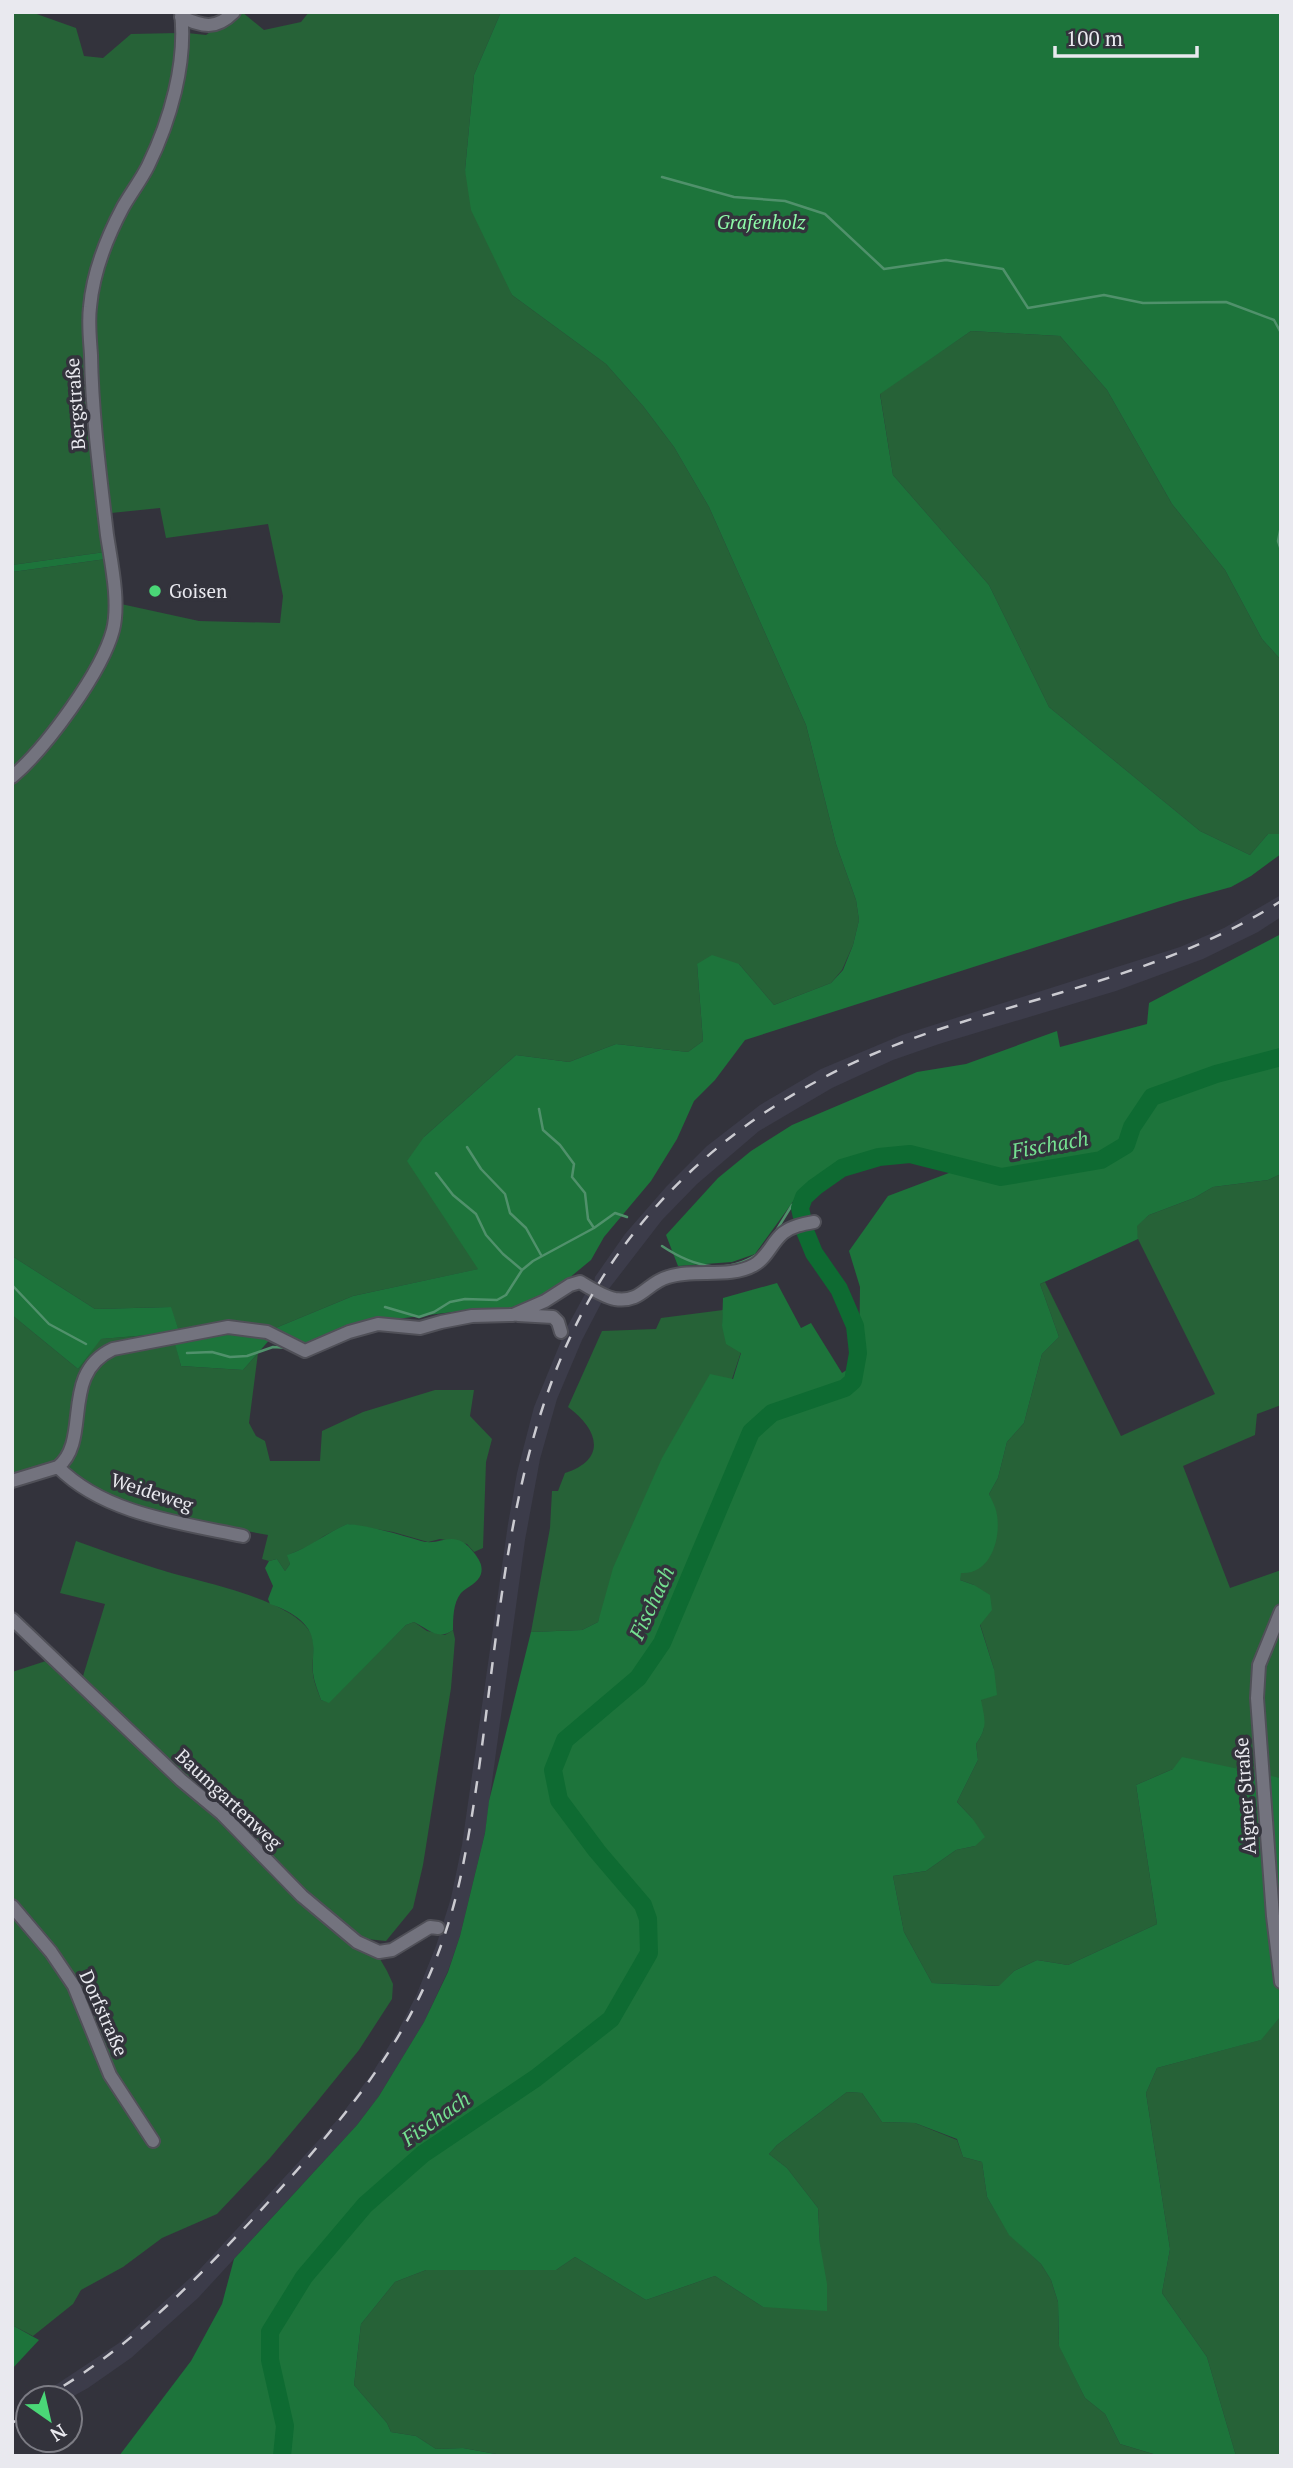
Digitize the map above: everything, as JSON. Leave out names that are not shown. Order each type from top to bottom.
[{"type":"street","points":[[181,14],[204,27],[224,22],[234,12]]},
{"type":"street","name":"Bergstraße","points":[[12,777],[41,746],[77,699],[102,661],[114,628],[113,585],[91,376],[89,308],[105,246],[122,208],[147,169],[174,94],[180,57],[181,14]]},
{"type":"street","points":[[513,1315],[580,1282],[613,1299],[627,1298],[643,1294],[665,1277],[683,1273],[735,1271],[750,1267],[759,1262],[783,1233],[796,1226],[814,1222]]},
{"type":"street","points":[[12,1481],[58,1466],[68,1455],[73,1444],[80,1390],[86,1374],[97,1359],[113,1349],[228,1327],[267,1332],[305,1351],[349,1332],[378,1324],[420,1328],[472,1316],[553,1317],[561,1332]]},
{"type":"street","name":"Weideweg","points":[[58,1466],[69,1478],[88,1491],[138,1511],[243,1536]]},
{"type":"street","name":"Aigner Straße","points":[[1281,1611],[1259,1665],[1257,1698],[1273,1916],[1281,1982]]},
{"type":"street","name":"Baumgartenweg","points":[[12,1619],[180,1780],[222,1814],[302,1896],[357,1942],[379,1952],[392,1950],[430,1927],[438,1928]]},
{"type":"street","name":"Dorfstraße","points":[[12,1906],[51,1952],[74,1986],[110,2076],[153,2141]]},
{"type":"shaded area","points":[[1281,895],[1281,917],[1258,932],[1203,959],[1116,991],[939,1044],[893,1060],[832,1088],[759,1131],[697,1184],[662,1220],[608,1290],[582,1340],[557,1399],[540,1459],[525,1540],[485,1833],[460,1936],[448,1971],[424,2022],[379,2096],[357,2125],[198,2298],[131,2358],[88,2388],[84,2390],[84,2384],[57,2384],[119,2343],[201,2268],[339,2118],[373,2072],[416,1996],[451,1898],[462,1845],[508,1524],[517,1473],[534,1407],[566,1329],[595,1277],[625,1234],[707,1146],[760,1105],[821,1069],[902,1035],[1180,947],[1224,928]]},
{"type":"green space","points":[[12,12],[31,12],[76,28],[84,56],[103,58],[131,34],[178,33],[168,101],[161,125],[92,271],[105,552],[12,565]]},
{"type":"green space","points":[[238,12],[242,12],[264,30],[301,22],[309,12],[501,12],[474,75],[465,170],[512,295],[606,364],[674,447],[709,507],[806,725],[836,844],[856,900],[859,920],[853,945],[842,970],[831,983],[774,1005],[739,964],[697,964],[703,1041],[688,1052],[616,1044],[569,1062],[516,1055],[424,1137],[479,1269],[353,1296],[261,1334],[179,1331],[170,1307],[95,1309],[12,1256],[12,781],[97,675],[121,604],[199,621],[280,623],[283,596],[268,524],[166,538],[160,508],[111,513],[94,342],[98,282],[112,240],[149,171],[187,33],[206,35]]},
{"type":"green space","name":"Grafenholz","points":[[501,12],[1281,12],[1281,660],[1262,639],[1225,570],[1172,504],[1107,390],[1060,336],[971,331],[880,394],[893,475],[989,585],[1049,707],[1200,831],[1250,855],[1268,834],[1281,834],[1281,854],[1231,887],[745,1040],[715,1080],[694,1101],[677,1139],[651,1181],[604,1237],[591,1260],[557,1288],[518,1308],[477,1309],[348,1325],[308,1346],[272,1337],[243,1370],[181,1366],[172,1333],[101,1339],[78,1369],[12,1315],[12,1256],[95,1309],[171,1307],[179,1331],[261,1334],[353,1296],[478,1269],[407,1161],[424,1137],[516,1055],[569,1062],[616,1044],[688,1052],[703,1041],[697,964],[712,955],[739,964],[774,1005],[831,983],[843,970],[853,945],[859,920],[856,900],[836,844],[806,725],[709,507],[674,447],[606,364],[512,295],[471,210],[465,170],[474,75]]},
{"type":"green space","points":[[971,331],[1060,336],[1107,390],[1172,504],[1225,570],[1262,639],[1281,660],[1281,834],[1268,834],[1250,855],[1200,831],[1049,707],[989,585],[893,475],[880,393]]},
{"type":"green space","points":[[105,552],[106,559],[12,572],[12,565]]},
{"type":"green space","points":[[106,559],[109,619],[99,653],[54,722],[12,770],[12,572]]},
{"type":"green space","points":[[1281,934],[1281,1174],[1268,1180],[1213,1187],[1194,1198],[1149,1215],[1137,1226],[1138,1239],[1040,1284],[1059,1337],[1042,1354],[1024,1423],[1007,1442],[998,1478],[989,1494],[996,1510],[998,1525],[995,1545],[986,1562],[971,1572],[961,1573],[960,1580],[990,1595],[992,1610],[980,1625],[994,1669],[997,1695],[981,1700],[984,1723],[976,1744],[978,1760],[957,1802],[985,1837],[975,1846],[956,1850],[926,1871],[893,1876],[904,1932],[932,1983],[999,1986],[1014,1971],[1037,1960],[1068,1965],[1157,1924],[1136,1785],[1173,1769],[1182,1757],[1281,1778],[1281,2016],[1261,2040],[1157,2068],[1146,2093],[1170,2249],[1162,2293],[1207,2357],[1236,2456],[1160,2456],[1120,2444],[1105,2414],[1085,2398],[1059,2346],[1058,2302],[1051,2280],[1041,2264],[1009,2235],[987,2197],[982,2162],[963,2157],[957,2139],[915,2123],[882,2122],[862,2093],[847,2092],[769,2154],[787,2168],[818,2208],[820,2245],[827,2284],[827,2311],[763,2307],[715,2276],[646,2300],[575,2257],[556,2270],[426,2270],[395,2282],[361,2324],[354,2385],[387,2423],[391,2432],[416,2436],[436,2449],[463,2448],[507,2456],[119,2456],[191,2361],[222,2304],[234,2259],[357,2125],[379,2096],[424,2022],[448,1972],[460,1936],[485,1833],[489,1801],[531,1632],[582,1630],[598,1622],[613,1568],[662,1458],[710,1374],[733,1379],[741,1353],[726,1344],[722,1326],[723,1298],[777,1283],[801,1328],[811,1323],[842,1373],[859,1362],[860,1287],[849,1251],[888,1196],[978,1162],[878,1155],[839,1163],[800,1192],[755,1254],[732,1262],[678,1266],[666,1235],[718,1178],[751,1151],[792,1125],[917,1072],[966,1064],[1057,1031],[1060,1047],[1147,1024],[1149,1003]]},
{"type":"green space","points":[[1281,1174],[1281,1405],[1257,1414],[1255,1435],[1183,1466],[1230,1588],[1281,1570],[1281,1778],[1173,1769],[1136,1785],[1157,1924],[1068,1965],[1037,1960],[1014,1971],[1000,1986],[932,1983],[904,1932],[893,1876],[926,1871],[956,1850],[975,1846],[972,1818],[957,1802],[978,1760],[976,1744],[984,1726],[981,1701],[994,1669],[980,1624],[974,1585],[960,1580],[960,1573],[997,1516],[989,1494],[998,1478],[1007,1442],[1024,1423],[1042,1354],[1059,1337],[1040,1284],[1045,1282],[1121,1436],[1215,1394],[1138,1239],[1136,1226],[1149,1215],[1194,1198],[1213,1187],[1268,1180]]},
{"type":"green space","points":[[723,1310],[722,1326],[741,1352],[732,1379],[598,1622],[582,1630],[531,1632],[550,1528],[552,1491],[558,1491],[565,1473],[579,1467],[593,1452],[592,1434],[568,1407],[602,1331],[656,1329],[661,1318]]},
{"type":"green space","points":[[12,1315],[78,1369],[100,1339],[173,1333],[181,1366],[243,1370],[258,1353],[249,1423],[256,1436],[265,1441],[270,1461],[320,1461],[322,1431],[363,1412],[435,1390],[474,1390],[470,1416],[492,1439],[486,1462],[483,1548],[474,1552],[467,1544],[440,1539],[428,1542],[393,1532],[347,1524],[288,1555],[290,1564],[285,1571],[277,1559],[262,1559],[268,1535],[156,1514],[93,1490],[64,1468],[12,1476]]},
{"type":"green space","points":[[347,1524],[375,1528],[421,1541],[461,1541],[477,1557],[482,1571],[477,1580],[461,1593],[456,1601],[453,1630],[438,1634],[414,1622],[406,1625],[329,1703],[321,1700],[315,1683],[312,1636],[298,1618],[270,1604],[268,1599],[273,1586],[265,1568],[269,1561],[277,1559],[285,1571],[290,1564],[287,1555]]},
{"type":"green space","points":[[76,1541],[263,1600],[299,1620],[310,1632],[313,1642],[314,1681],[321,1700],[328,1702],[406,1625],[414,1622],[427,1631],[445,1635],[453,1630],[455,1639],[451,1688],[423,1865],[413,1908],[386,1941],[367,1939],[360,1946],[380,1959],[393,1984],[392,1999],[359,2050],[316,2103],[270,2158],[217,2214],[162,2238],[123,2267],[81,2290],[73,2304],[33,2336],[12,2325],[12,1672],[49,1660],[80,1686],[105,1604],[60,1593]]},
{"type":"green space","points":[[1281,2016],[1281,2456],[1236,2456],[1207,2357],[1162,2293],[1170,2249],[1146,2093],[1157,2068],[1260,2040]]},
{"type":"green space","points":[[847,2092],[862,2093],[882,2122],[915,2123],[957,2140],[963,2157],[982,2162],[987,2197],[1009,2234],[1041,2264],[1051,2280],[1058,2302],[1059,2345],[1085,2398],[1105,2414],[1120,2444],[1160,2456],[507,2456],[463,2448],[436,2449],[416,2436],[391,2432],[387,2423],[354,2385],[361,2324],[395,2282],[426,2270],[556,2270],[575,2257],[646,2300],[715,2276],[763,2307],[820,2245],[818,2208],[787,2168],[769,2154]]},
{"type":"green space","points":[[12,2325],[39,2340],[12,2369]]},
{"type":"waterway","points":[[662,177],[734,197],[785,201],[825,214],[884,269],[946,260],[1003,269],[1028,308],[1104,295],[1143,303],[1226,302],[1274,320],[1281,333]]},
{"type":"waterway","points":[[1281,526],[1278,541],[1281,550]]},
{"type":"waterway","name":"Fischach","points":[[282,2456],[285,2426],[270,2360],[270,2332],[304,2277],[365,2205],[423,2154],[536,2078],[611,2019],[649,1953],[648,1919],[643,1905],[597,1851],[559,1800],[553,1770],[565,1740],[638,1678],[662,1643],[751,1432],[772,1413],[845,1388],[853,1381],[858,1353],[855,1326],[839,1289],[814,1253],[805,1231],[800,1208],[804,1197],[842,1168],[879,1157],[910,1154],[1001,1177],[1101,1160],[1126,1145],[1132,1127],[1152,1097],[1216,1074],[1281,1057]]},
{"type":"waterway","points":[[539,1109],[543,1130],[560,1145],[574,1164],[572,1177],[585,1193],[588,1219],[594,1228]]},
{"type":"waterway","points":[[467,1147],[481,1169],[505,1194],[510,1213],[526,1228],[541,1255]]},
{"type":"waterway","points":[[436,1173],[453,1195],[476,1214],[486,1235],[522,1270]]},
{"type":"waterway","points":[[776,1231],[792,1205],[804,1197]]},
{"type":"waterway","points":[[385,1307],[419,1317],[450,1302],[465,1299],[497,1300],[506,1295],[522,1270],[533,1261],[594,1228],[615,1213],[627,1217]]},
{"type":"waterway","points":[[662,1246],[687,1260],[712,1266],[737,1264],[762,1251]]},
{"type":"waterway","points":[[12,1285],[49,1324],[86,1344]]},
{"type":"waterway","points":[[187,1353],[212,1352],[230,1357],[247,1356],[273,1347],[289,1348]]},
{"type":"railway","points":[[66,2384],[154,2317],[227,2246],[287,2181],[353,2103],[382,2063],[429,1977],[447,1928],[461,1875],[476,1791],[511,1536],[529,1453],[555,1372],[592,1296],[641,1224],[671,1190],[738,1131],[813,1083],[894,1045],[1157,961],[1241,924],[1281,901]]},
{"type":"place","name":"Goisen","points":[[155,591]]}]
